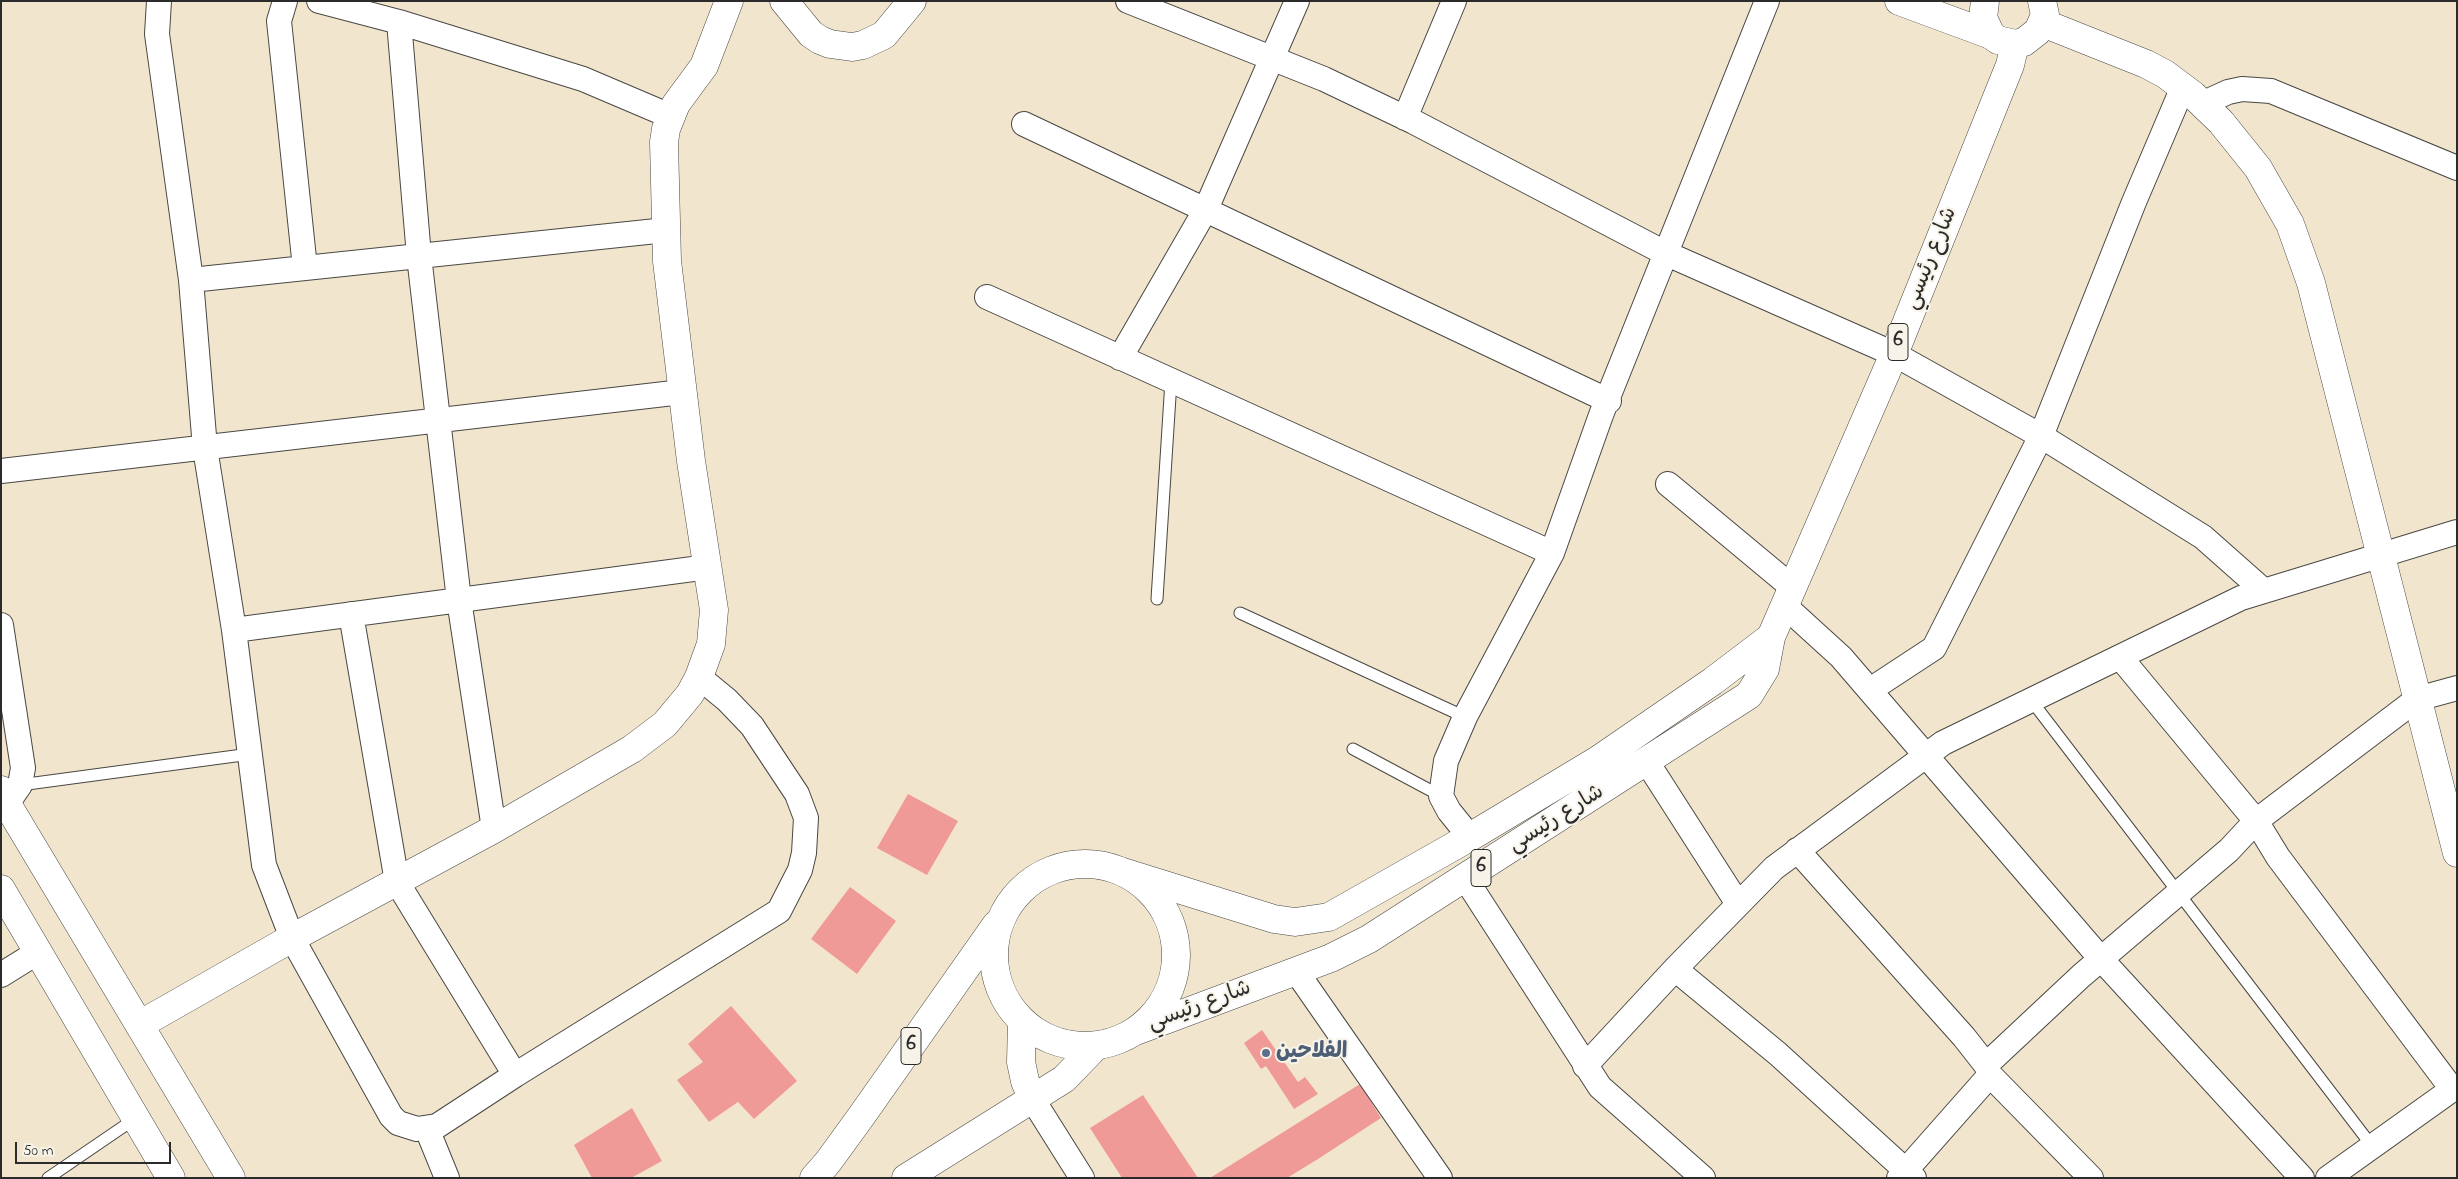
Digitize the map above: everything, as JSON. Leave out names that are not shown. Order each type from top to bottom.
[{"type":"main road","points":[[141,1024],[292,938],[494,829],[651,736],[679,710],[699,677],[711,644],[714,610],[682,392],[667,261],[664,142],[670,116],[682,93],[704,66],[729,1]]},
{"type":"main road","points":[[784,1],[811,34],[835,46],[852,47],[863,45],[884,34],[912,1]]},
{"type":"main road","points":[[1899,1],[2003,39],[2032,38],[2042,12],[2146,64],[2193,95],[2221,122],[2258,168],[2283,210],[2302,253],[2457,853]]},
{"type":"main road","points":[[1985,1],[1983,18],[2003,39]]},
{"type":"main road","name":"شارع رئيسي","points":[[1005,912],[996,937],[994,963],[996,976],[1006,1001],[1022,1022],[1038,1034],[1070,1046],[1096,1046],[1122,1039],[1136,1031],[1331,958],[1369,939],[1749,695],[1765,669],[1771,637],[1894,354],[2010,65],[2003,39]]},
{"type":"main road","name":"شارع رئيسي","points":[[814,1178],[855,1125],[1021,890],[1042,875],[1055,869],[1074,865],[1094,864],[1165,883],[1247,912],[1295,922],[1329,917],[1345,910],[1598,760],[1713,681],[1771,637]]},
{"type":"main road","points":[[8,797],[231,1178]]},
{"type":"main road","name":"شارع رئيسي","points":[[1120,871],[1142,884],[1160,903],[1172,926],[1175,939],[1176,966],[1169,991],[1156,1013],[1136,1031]]},
{"type":"main road","points":[[1,889],[171,1178]]},
{"type":"main road","points":[[1022,1022],[1020,1062],[1025,1081],[1034,1100]]},
{"type":"main road","points":[[906,1178],[1034,1100],[1064,1079],[1096,1046]]},
{"type":"street","points":[[159,1],[157,34],[191,280],[205,448],[234,630],[264,865],[292,938],[391,1116],[407,1127],[427,1129],[445,1121],[515,1075],[779,911],[795,884],[804,853],[806,818],[797,794],[752,726],[727,700],[699,677]]},
{"type":"street","points":[[285,1],[280,21],[305,268]]},
{"type":"street","points":[[319,1],[399,22],[583,79],[670,116]]},
{"type":"street","points":[[1128,1],[1324,79],[1405,118],[1666,253],[1894,354],[2041,436],[2203,537],[2264,591]]},
{"type":"street","points":[[1120,358],[1206,209],[1274,59],[1298,1]]},
{"type":"street","points":[[1405,118],[1454,1]]},
{"type":"street","points":[[1470,837],[1448,811],[1441,796],[1446,761],[1465,717],[1552,552],[1601,415],[1609,401],[1767,1]]},
{"type":"street","points":[[399,22],[419,256],[458,600],[494,829]]},
{"type":"street","points":[[1870,690],[1934,648],[2041,436],[2134,202],[2193,95],[2257,89],[2271,91],[2457,168]]},
{"type":"street","points":[[1024,124],[1609,401]]},
{"type":"street","points":[[191,280],[666,230]]},
{"type":"street","points":[[987,297],[1171,382],[1552,552]]},
{"type":"street","points":[[1,471],[682,392]]},
{"type":"street","points":[[1668,484],[1789,597],[2100,959],[2302,1178]]},
{"type":"street","points":[[1585,1066],[1675,969],[1774,868],[1943,743],[2241,598],[2457,532]]},
{"type":"street","points":[[234,630],[708,567]]},
{"type":"street","points":[[351,614],[398,882],[515,1075]]},
{"type":"street","points":[[1,625],[23,768],[8,797]]},
{"type":"street","points":[[2120,657],[2256,822],[2278,857],[2454,1087],[2328,1178]]},
{"type":"street","points":[[1675,969],[1778,1054],[1906,1175],[1988,1070],[2100,959],[2229,850],[2256,822],[2417,699],[2457,688]]},
{"type":"street","points":[[1647,762],[1738,904]]},
{"type":"street","points":[[1798,850],[1964,1037],[1988,1070],[2091,1178]]},
{"type":"street","points":[[1465,878],[1600,1087],[1704,1178]]},
{"type":"street","points":[[1,975],[38,952]]},
{"type":"street","points":[[1296,971],[1440,1178]]},
{"type":"street","points":[[1034,1100],[1082,1178]]},
{"type":"street","points":[[427,1129],[447,1178]]},
{"type":"lane","points":[[1157,599],[1171,382]]},
{"type":"lane","points":[[1240,613],[1465,717]]},
{"type":"lane","points":[[2031,700],[2372,1146]]},
{"type":"lane","points":[[1353,749],[1441,796]]},
{"type":"lane","points":[[8,797],[250,754]]},
{"type":"lane","points":[[48,1178],[136,1118]]},
{"type":"building","points":[[908,794],[958,821],[927,875],[877,848]]},
{"type":"building","points":[[850,887],[896,921],[857,974],[811,939]]},
{"type":"building","points":[[731,1006],[797,1081],[754,1119],[738,1102],[709,1122],[677,1080],[703,1062],[688,1044]]},
{"type":"building","points":[[1262,1030],[1298,1082],[1305,1077],[1318,1094],[1294,1109],[1266,1066],[1261,1069],[1244,1043]]},
{"type":"building","points":[[1360,1084],[1381,1118],[1318,1159],[1287,1178],[1210,1178]]},
{"type":"building","points":[[1143,1095],[1198,1178],[1122,1178],[1090,1128]]},
{"type":"building","points":[[632,1108],[662,1161],[631,1178],[592,1178],[574,1145]]},
{"type":"place","name":"الفلاحين","points":[[1266,1053]]}]
